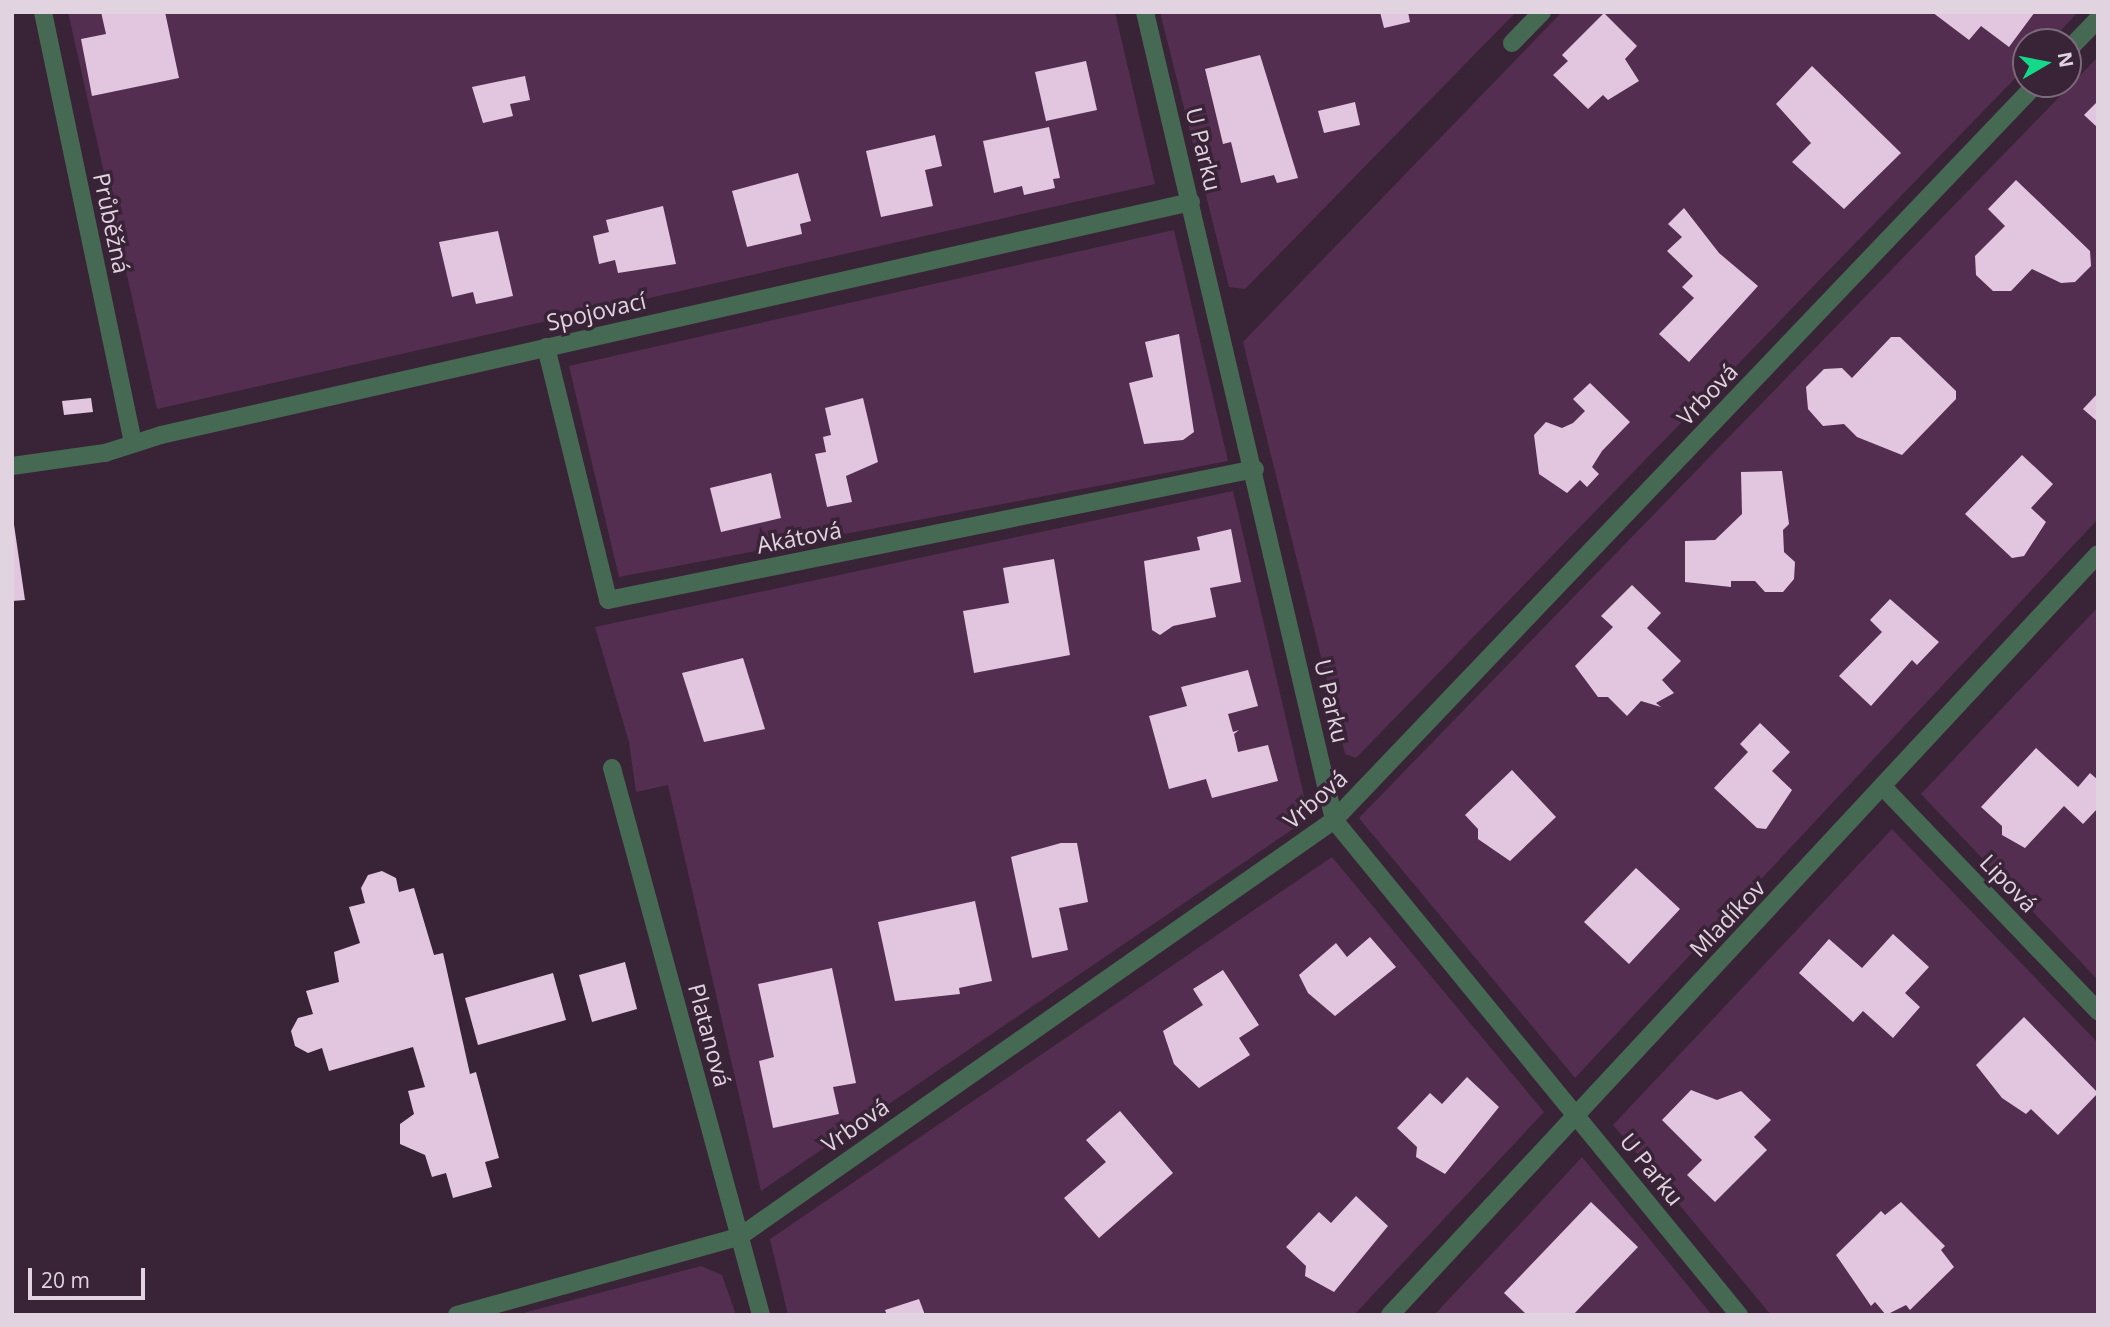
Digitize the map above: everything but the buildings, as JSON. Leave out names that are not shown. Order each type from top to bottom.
[{"type":"street","name":"Průběžná","points":[[43,12],[133,443]]},
{"type":"street","name":"U Parku","points":[[1145,12],[1255,469],[1334,820],[1739,1315]]},
{"type":"street","points":[[1513,43],[1542,12]]},
{"type":"street","points":[[2082,36],[2098,19]]},
{"type":"street","name":"Vrbová","points":[[457,1315],[738,1237],[1334,820],[2023,98]]},
{"type":"street","name":"Spojovací","points":[[12,466],[133,443],[1191,202]]},
{"type":"street","name":"Akátová","points":[[546,347],[608,600],[1255,469]]},
{"type":"street","name":"Mladíkov","points":[[1390,1315],[1575,1112],[1885,789],[2098,554]]},
{"type":"street","name":"Platanová","points":[[612,768],[761,1315]]},
{"type":"street","name":"Lipová","points":[[1885,789],[2098,1011]]},
{"type":"shaded area","points":[[68,12],[1115,12],[1155,184],[157,409]]},
{"type":"shaded area","points":[[1160,12],[1516,12],[1245,289],[1229,287]]},
{"type":"shaded area","points":[[1562,12],[2078,12],[2063,28],[2012,28],[2012,81],[1356,758],[1345,754],[1243,342]]},
{"type":"shaded area","points":[[2098,57],[2098,519],[1575,1078],[1359,818],[2058,98],[2082,98],[2082,73]]},
{"type":"shaded area","points":[[1174,230],[1228,461],[619,577],[569,366]]},
{"type":"shaded area","points":[[1233,491],[1309,818],[761,1191],[668,785],[636,792],[629,742],[595,627]]},
{"type":"shaded area","points":[[2098,607],[2098,980],[1921,794]]},
{"type":"shaded area","points":[[1892,829],[2098,1043],[2098,1315],[1771,1315],[1613,1125]]},
{"type":"shaded area","points":[[1332,857],[1544,1112],[1354,1315],[788,1315],[770,1239]]},
{"type":"shaded area","points":[[1582,1157],[1712,1315],[1434,1315],[1521,1223]]},
{"type":"shaded area","points":[[701,1266],[722,1275],[736,1315],[516,1315]]}]
